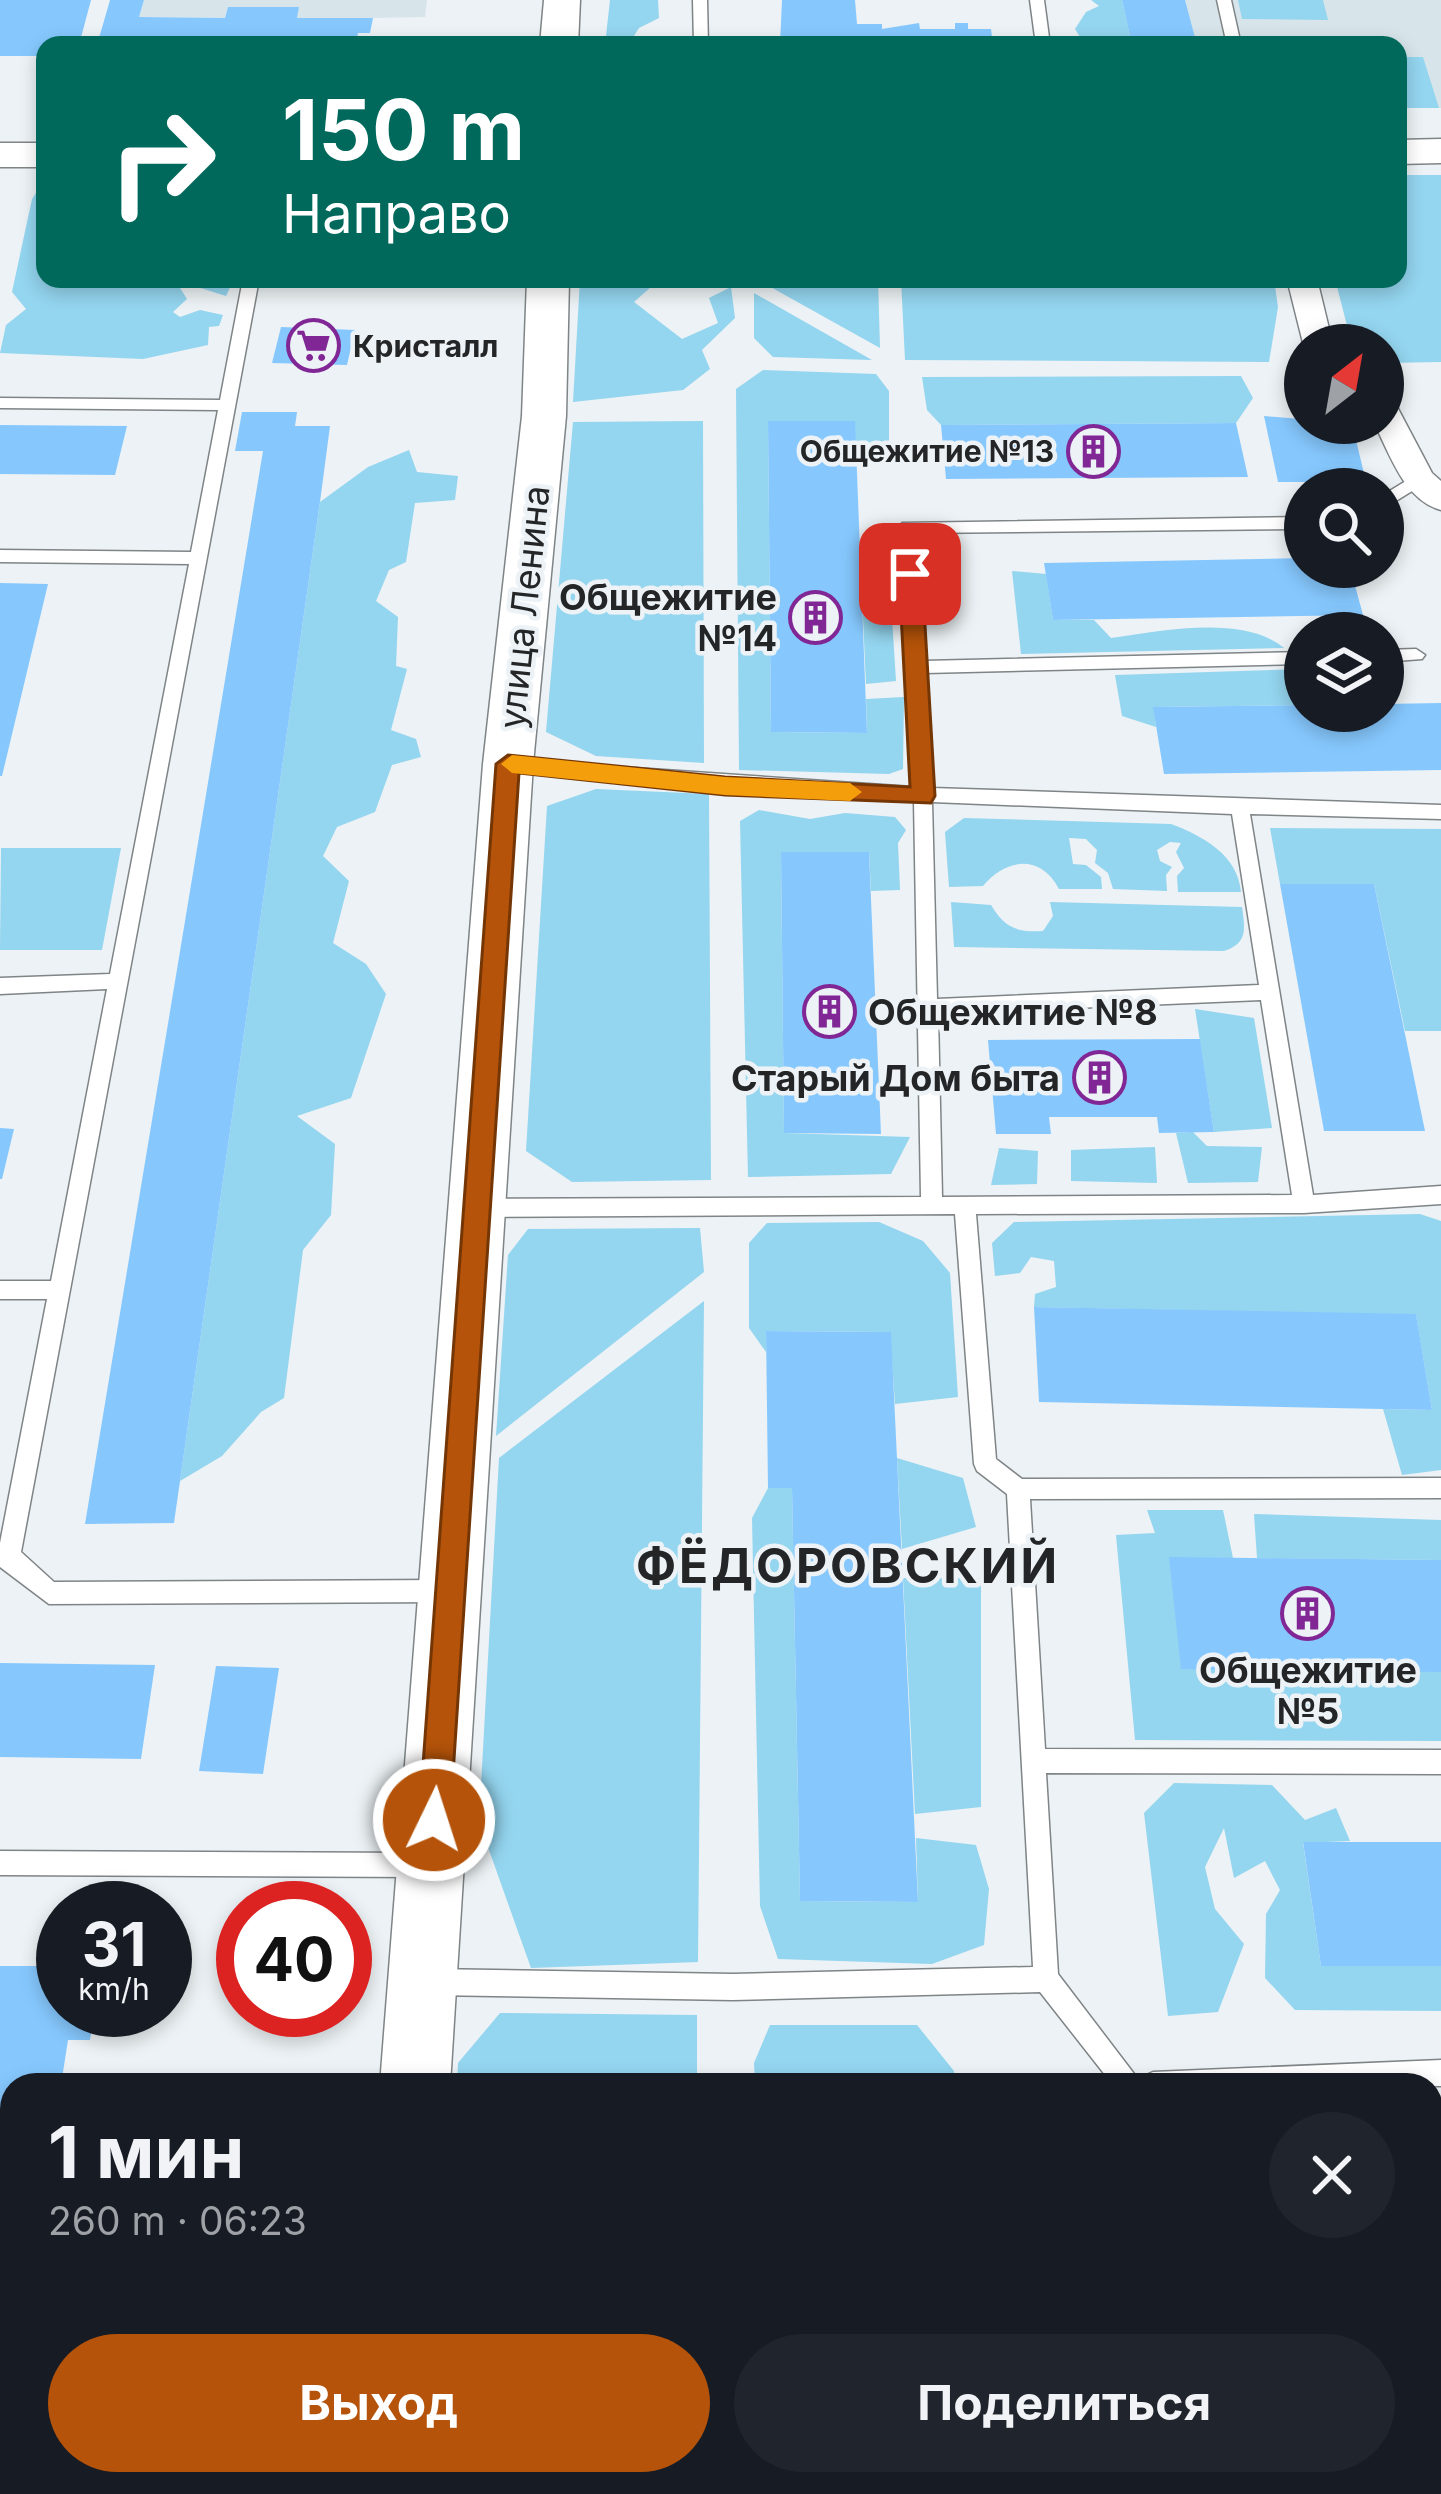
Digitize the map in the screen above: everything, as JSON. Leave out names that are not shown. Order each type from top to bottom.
[{"type":"street","points":[[560,36],[562,0]]},
{"type":"street","points":[[1407,152],[1441,151]]},
{"type":"street","points":[[0,155],[36,155]]},
{"type":"street","name":"улица Ленина","points":[[417,2073],[508,764],[544,416],[548,288]]},
{"type":"street","points":[[1304,288],[1312,324]]},
{"type":"street","points":[[1404,444],[1430,489]]},
{"type":"lane","points":[[700,0],[701,36]]},
{"type":"lane","points":[[1036,0],[1042,36]]},
{"type":"lane","points":[[1224,0],[1232,36]]},
{"type":"lane","points":[[249,288],[4,1556],[49,1593],[450,1591]]},
{"type":"lane","points":[[0,403],[225,405]]},
{"type":"lane","points":[[932,1206],[923,796],[908,527],[1284,523]]},
{"type":"lane","points":[[0,556],[196,558]]},
{"type":"lane","points":[[1404,656],[1416,656]]},
{"type":"lane","points":[[916,667],[1284,658]]},
{"type":"lane","points":[[508,764],[725,786],[1441,812]]},
{"type":"lane","points":[[1240,808],[1304,1204]]},
{"type":"lane","points":[[0,986],[117,981]]},
{"type":"lane","points":[[926,1007],[1272,992]]},
{"type":"lane","points":[[477,1208],[1304,1204],[1441,1195]]},
{"type":"lane","points":[[965,1206],[985,1464],[1018,1489],[1441,1489]]},
{"type":"lane","points":[[0,1290],[59,1290]]},
{"type":"lane","points":[[1018,1489],[1046,1978],[1120,2073]]},
{"type":"lane","points":[[1033,1761],[1441,1762]]},
{"type":"lane","points":[[0,1863],[431,1865]]},
{"type":"lane","points":[[423,1982],[733,1987],[1046,1978]]},
{"type":"shaded area","points":[[144,0],[427,0],[425,17],[297,18],[298,7],[228,7],[225,18],[139,17]]},
{"type":"shaded area","points":[[610,0],[658,0],[659,18],[634,36],[606,36]]},
{"type":"shaded area","points":[[1091,0],[1122,0],[1130,36],[1079,36],[1075,29],[1086,12],[1099,6]]},
{"type":"shaded area","points":[[1122,0],[1441,0],[1441,108],[1407,108],[1407,36],[1130,36]]},
{"type":"shaded area","points":[[1238,0],[1323,0],[1328,20],[1242,19]]},
{"type":"shaded area","points":[[1407,57],[1423,57],[1439,108],[1407,108]]},
{"type":"shaded area","points":[[1407,175],[1441,175],[1441,362],[1404,363],[1404,324],[1347,324],[1337,288],[1407,288]]},
{"type":"shaded area","points":[[36,193],[36,288],[180,288],[187,299],[173,312],[180,317],[200,310],[223,315],[219,326],[209,327],[208,345],[143,359],[0,353],[6,325],[26,309],[12,292]]},
{"type":"shaded area","points":[[200,288],[230,288],[226,296]]},
{"type":"shaded area","points":[[579,288],[650,288],[634,302],[682,339],[718,323],[709,298],[731,288],[735,318],[702,350],[710,369],[683,390],[573,402]]},
{"type":"shaded area","points":[[772,288],[878,288],[880,348]]},
{"type":"shaded area","points":[[901,288],[1275,288],[1278,307],[1269,362],[905,360]]},
{"type":"shaded area","points":[[754,293],[872,360],[773,357],[754,338]]},
{"type":"shaded area","points":[[763,370],[876,374],[889,391],[889,456],[856,455],[854,421],[768,421],[771,732],[867,733],[866,699],[904,697],[903,769],[889,774],[739,770],[736,389]]},
{"type":"shaded area","points":[[1241,376],[1253,398],[1236,423],[941,425],[927,410],[922,377]]},
{"type":"shaded area","points":[[703,421],[704,763],[596,756],[546,732],[573,422]]},
{"type":"shaded area","points":[[409,450],[417,472],[458,476],[455,500],[415,503],[406,562],[389,570],[376,601],[398,617],[396,666],[407,669],[391,730],[416,739],[421,757],[392,765],[375,812],[337,827],[323,856],[349,881],[333,943],[366,964],[386,994],[351,1098],[297,1116],[335,1144],[331,1215],[303,1250],[284,1398],[261,1412],[222,1456],[180,1481],[320,502],[368,467]]},
{"type":"shaded area","points":[[860,553],[888,554],[896,681],[866,684]]},
{"type":"shaded area","points":[[1012,571],[1046,574],[1053,620],[1094,620],[1111,638],[1225,628],[1247,631],[1284,648],[1021,654]]},
{"type":"shaded area","points":[[1284,670],[1284,705],[1154,707],[1156,727],[1122,716],[1115,675]]},
{"type":"shaded area","points":[[596,789],[709,794],[711,1180],[572,1182],[526,1151],[547,806]]},
{"type":"shaded area","points":[[759,810],[810,819],[845,813],[895,817],[906,830],[898,843],[900,890],[871,891],[869,852],[781,852],[784,1133],[910,1137],[891,1174],[748,1177],[740,821]]},
{"type":"shaded area","points":[[964,818],[1171,824],[1195,834],[1226,857],[1241,892],[1178,892],[1177,876],[1184,868],[1176,852],[1181,843],[1170,842],[1157,850],[1160,861],[1172,867],[1166,875],[1167,891],[1113,889],[1108,873],[1095,863],[1097,850],[1086,839],[1069,838],[1073,864],[1086,865],[1101,877],[1102,889],[1059,889],[1042,870],[1022,864],[1001,870],[983,886],[949,887],[945,832]]},
{"type":"shaded area","points":[[1270,828],[1441,829],[1441,1031],[1405,1031],[1374,884],[1280,884]]},
{"type":"shaded area","points":[[1,848],[121,848],[102,950],[0,950]]},
{"type":"shaded area","points":[[951,902],[991,905],[1006,923],[1026,931],[1043,931],[1053,916],[1050,902],[1242,907],[1244,928],[1237,944],[1224,951],[954,947]]},
{"type":"shaded area","points":[[1195,1009],[1254,1018],[1272,1128],[1214,1132]]},
{"type":"shaded area","points":[[1193,1132],[1207,1146],[1262,1147],[1258,1182],[1188,1183],[1176,1133]]},
{"type":"shaded area","points":[[1155,1147],[1157,1183],[1071,1181],[1071,1150]]},
{"type":"shaded area","points":[[999,1148],[1038,1151],[1037,1184],[991,1185]]},
{"type":"shaded area","points":[[1420,1214],[1441,1221],[1441,1470],[1402,1475],[1383,1409],[1432,1410],[1416,1315],[1034,1307],[1035,1294],[1056,1287],[1054,1261],[1031,1257],[1020,1273],[995,1276],[992,1243],[1014,1222]]},
{"type":"shaded area","points":[[879,1222],[923,1241],[950,1273],[958,1397],[895,1404],[890,1332],[767,1331],[766,1352],[749,1328],[749,1243],[767,1223]]},
{"type":"shaded area","points":[[700,1228],[704,1272],[496,1436],[508,1255],[528,1229]]},
{"type":"shaded area","points":[[704,1301],[698,1962],[531,1968],[479,1822],[499,1458]]},
{"type":"shaded area","points":[[897,1458],[963,1478],[976,1527],[902,1549]]},
{"type":"shaded area","points":[[768,1488],[792,1488],[800,1901],[918,1902],[916,1838],[976,1845],[989,1889],[984,1945],[932,1964],[778,1959],[760,1906],[752,1518]]},
{"type":"shaded area","points":[[1147,1510],[1223,1510],[1233,1558],[1441,1672],[1441,1741],[1135,1740],[1116,1535],[1155,1533]]},
{"type":"shaded area","points":[[1254,1514],[1441,1520],[1441,1560],[1257,1558]]},
{"type":"shaded area","points":[[903,1578],[981,1578],[981,1807],[915,1814]]},
{"type":"shaded area","points":[[1174,1783],[1272,1785],[1305,1820],[1336,1808],[1350,1841],[1303,1843],[1321,1966],[1441,1966],[1441,2011],[1295,2010],[1265,1978],[1266,1914],[1280,1890],[1265,1861],[1234,1878],[1224,1828],[1205,1867],[1215,1909],[1244,1944],[1218,2012],[1168,2016],[1144,1813]]},
{"type":"shaded area","points":[[500,2013],[697,2015],[697,2073],[458,2073],[458,2063]]},
{"type":"shaded area","points":[[770,2025],[917,2025],[954,2073],[754,2073]]},
{"type":"building","points":[[0,0],[91,0],[81,36],[36,36],[36,56],[0,56]]},
{"type":"building","points":[[110,0],[144,0],[139,17],[225,18],[228,7],[299,7],[297,18],[373,18],[370,33],[358,36],[100,36]]},
{"type":"building","points":[[782,0],[855,0],[857,24],[882,24],[882,29],[919,23],[920,29],[955,29],[955,23],[968,23],[968,29],[991,29],[992,36],[780,36]]},
{"type":"building","points":[[1122,0],[1185,0],[1195,36],[1130,36]]},
{"type":"building","name":"Кристалл","points":[[281,327],[355,330],[347,365],[272,363]]},
{"type":"building","points":[[242,412],[297,412],[295,426],[330,426],[320,502],[174,1523],[85,1524],[263,451],[235,451]]},
{"type":"building","points":[[1264,416],[1284,418],[1284,444],[1357,444],[1363,468],[1284,468],[1284,482],[1278,482]]},
{"type":"building","name":"Общежитие №14","points":[[768,421],[855,421],[867,733],[771,732]]},
{"type":"building","name":"Общежитие №13","points":[[1236,423],[1248,477],[946,479],[941,425]]},
{"type":"building","points":[[0,425],[127,426],[115,475],[0,474]]},
{"type":"building","points":[[1284,558],[1284,588],[1356,588],[1362,612],[1053,620],[1044,563]]},
{"type":"building","points":[[0,583],[48,584],[2,776],[0,776]]},
{"type":"building","points":[[1441,703],[1441,770],[1164,774],[1153,707],[1284,705],[1284,732],[1404,732],[1404,704]]},
{"type":"building","name":"Общежитие №8","points":[[781,852],[869,852],[881,1134],[784,1133]]},
{"type":"building","points":[[1280,884],[1374,884],[1425,1131],[1324,1131]]},
{"type":"building","name":"Старый Дом быта","points":[[1200,1039],[1214,1132],[1159,1133],[1157,1117],[1049,1117],[1051,1134],[996,1134],[988,1040]]},
{"type":"building","points":[[0,1128],[14,1129],[2,1179],[0,1179]]},
{"type":"building","points":[[1034,1307],[1416,1314],[1432,1410],[1039,1402]]},
{"type":"building","points":[[766,1331],[891,1332],[918,1902],[800,1901],[792,1488],[768,1488]]},
{"type":"building","name":"Общежитие №5","points":[[1169,1557],[1441,1560],[1441,1672],[1181,1669]]},
{"type":"building","points":[[0,1663],[155,1665],[141,1759],[0,1757]]},
{"type":"building","points":[[216,1666],[279,1668],[263,1774],[199,1771]]},
{"type":"building","points":[[1303,1842],[1441,1842],[1441,1966],[1321,1966]]},
{"type":"building","points":[[0,1966],[36,1966],[36,2037],[90,2037],[68,2040],[63,2073],[0,2073]]},
{"type":"slow traffic","points":[[512,764],[725,786],[850,792]]},
{"type":"place","name":"Кристалл","points":[[314,346]]},
{"type":"place","name":"Общежитие №13","points":[[1093,451]]},
{"type":"place","name":"Общежитие №14","points":[[816,618]]},
{"type":"place","name":"Общежитие №8","points":[[829,1012]]},
{"type":"place","name":"Старый Дом быта","points":[[1099,1078]]},
{"type":"place","name":"Общежитие №5","points":[[1308,1614]]},
{"type":"district","name":"ФЁДОРОВСКИЙ","points":[[848,1565]]},
{"type":"route","points":[[434,1820],[508,764],[725,786],[923,796],[910,574]]}]
